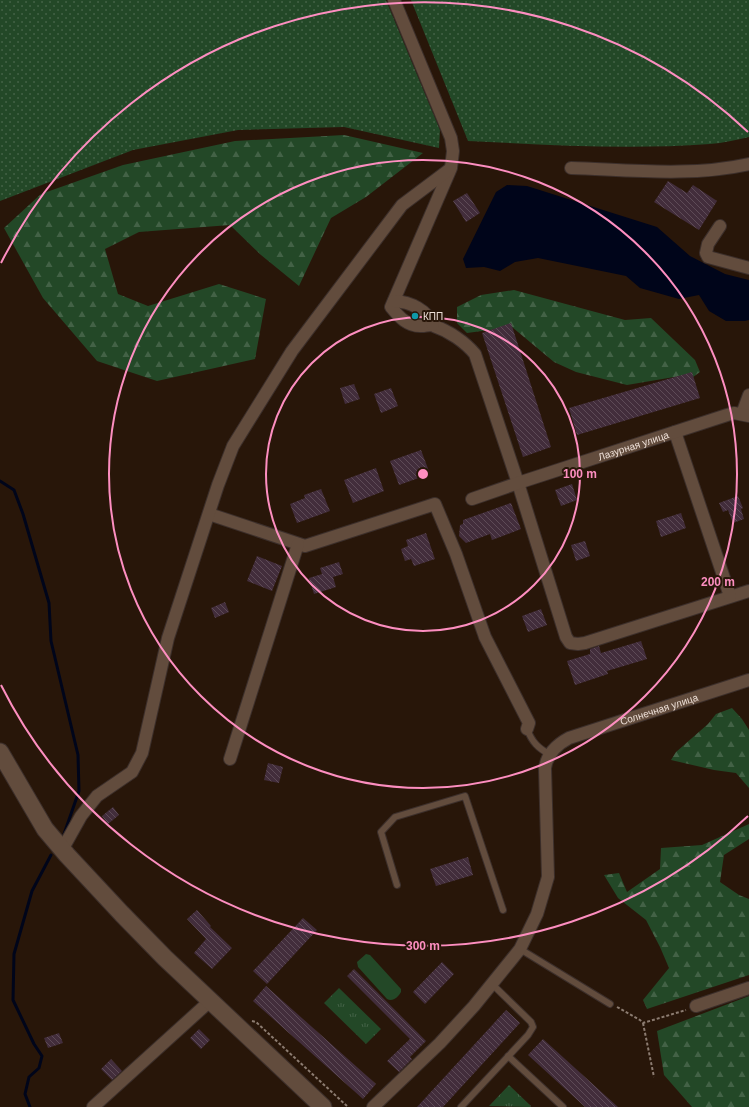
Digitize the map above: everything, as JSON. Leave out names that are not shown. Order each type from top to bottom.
[{"type":"street","points":[[393,304],[451,168],[453,152],[451,138],[394,0]]},
{"type":"street","points":[[571,168],[675,171],[715,170],[749,164]]},
{"type":"street","points":[[62,850],[81,816],[97,796],[132,772],[142,753],[168,638],[208,514],[233,446],[292,351],[402,205],[451,168]]},
{"type":"street","points":[[720,226],[708,244],[706,253],[708,257],[749,268]]},
{"type":"street","points":[[393,304],[402,302],[416,307],[428,316],[433,325]]},
{"type":"street","points":[[393,304],[405,322],[417,326],[433,325],[459,339],[475,354],[518,483],[566,636],[570,643],[585,643],[749,591]]},
{"type":"street","points":[[746,415],[749,395]]},
{"type":"street","name":"Лазурная улица","points":[[472,499],[734,413],[746,415]]},
{"type":"street","points":[[675,432],[730,596]]},
{"type":"street","points":[[208,514],[305,546],[435,504],[456,554],[485,637],[529,723],[527,729]]},
{"type":"street","points":[[230,759],[298,544]]},
{"type":"street","name":"Солнечная улица","points":[[549,754],[559,744],[569,738],[749,680]]},
{"type":"street","points":[[0,752],[45,829],[62,850],[122,914],[210,1001],[323,1107]]},
{"type":"street","points":[[373,1107],[458,1024],[492,984],[520,948],[537,914],[548,876],[545,768],[549,754]]},
{"type":"street","points":[[696,1006],[749,988]]},
{"type":"street","points":[[93,1107],[210,1001]]},
{"type":"lane","points":[[527,729],[531,739],[538,748],[549,754]]},
{"type":"lane","points":[[397,885],[381,832],[395,817],[464,796],[503,910]]},
{"type":"lane","points":[[520,948],[610,1004]]},
{"type":"lane","points":[[461,1107],[534,1026],[492,984]]},
{"type":"lane","points":[[508,1056],[563,1107]]},
{"type":"path","points":[[610,1004],[640,1020],[643,1024],[654,1077]]},
{"type":"path","points":[[643,1024],[696,1006]]},
{"type":"green space","points":[[0,0],[386,0],[440,130],[439,148],[344,127],[238,130],[133,150],[0,201]]},
{"type":"green space","points":[[411,0],[749,0],[749,137],[715,144],[649,147],[468,141]]},
{"type":"green space","points":[[344,135],[423,153],[366,197],[331,218],[299,286],[261,255],[230,225],[139,232],[105,249],[118,294],[148,306],[219,284],[266,299],[255,359],[157,381],[97,361],[43,298],[4,228],[41,194],[123,165],[235,141]]},
{"type":"green space","points":[[514,290],[625,320],[651,318],[695,360],[700,372],[693,377],[686,375],[627,385],[576,372],[554,362],[512,327],[467,333],[457,323],[457,307],[481,295]]},
{"type":"green space","points":[[732,708],[749,730],[749,788],[736,773],[714,770],[671,760],[676,752],[708,724],[716,714]]},
{"type":"green space","points":[[749,824],[749,839],[724,855],[720,882],[739,895],[749,899],[749,975],[647,1009],[643,1000],[669,968],[646,920],[618,898],[604,875],[619,873],[627,892],[660,869],[661,848],[702,845]]},
{"type":"green space","points":[[366,954],[370,955],[401,989],[398,996],[391,1000],[387,999],[358,967],[357,962]]},
{"type":"green space","points":[[339,988],[381,1029],[366,1044],[324,1003]]},
{"type":"green space","points":[[749,996],[749,1107],[692,1107],[664,1075],[657,1031]]},
{"type":"green space","points":[[509,1085],[531,1106],[530,1107],[489,1106]]},
{"type":"water","points":[[507,185],[527,186],[657,227],[690,256],[725,274],[749,280],[749,320],[726,321],[709,311],[699,295],[679,299],[640,288],[626,276],[538,258],[515,262],[500,271],[484,267],[466,268],[463,259],[496,192]]},
{"type":"building","points":[[668,181],[687,193],[693,185],[717,201],[699,230],[654,202]]},
{"type":"building","points":[[467,193],[480,213],[466,222],[453,201]]},
{"type":"building","points":[[511,323],[551,447],[523,457],[482,333]]},
{"type":"building","points":[[692,372],[700,398],[577,435],[569,408]]},
{"type":"building","points":[[354,384],[360,399],[345,404],[340,388]]},
{"type":"building","points":[[391,388],[398,406],[381,413],[374,394]]},
{"type":"building","points":[[421,450],[430,474],[399,485],[390,461]]},
{"type":"building","points":[[376,468],[384,491],[353,503],[344,480]]},
{"type":"building","points":[[572,484],[577,500],[561,506],[555,490]]},
{"type":"building","points":[[321,489],[330,511],[297,523],[290,504],[305,498],[304,495]]},
{"type":"building","points":[[738,496],[743,508],[741,509],[744,519],[733,523],[728,510],[723,512],[719,503]]},
{"type":"building","points":[[511,503],[521,529],[492,540],[490,534],[466,543],[459,536],[460,525],[463,524],[463,520]]},
{"type":"building","points":[[681,513],[686,528],[661,537],[656,521]]},
{"type":"building","points":[[426,533],[435,559],[414,566],[411,559],[405,561],[401,549],[408,546],[406,540]]},
{"type":"building","points":[[585,541],[590,556],[576,561],[571,545]]},
{"type":"building","points":[[257,556],[282,566],[272,591],[247,581]]},
{"type":"building","points":[[339,562],[343,574],[333,577],[336,587],[314,594],[309,578],[322,574],[320,568]]},
{"type":"building","points":[[225,602],[229,612],[215,618],[211,608]]},
{"type":"building","points":[[541,609],[547,625],[528,632],[522,616]]},
{"type":"building","points":[[641,641],[647,659],[607,671],[608,674],[575,685],[567,661],[590,654],[590,649],[599,646],[601,653]]},
{"type":"building","points":[[268,763],[283,767],[279,783],[264,780]]},
{"type":"building","points":[[113,807],[119,815],[108,824],[102,816]]},
{"type":"building","points":[[468,857],[473,875],[436,886],[430,869]]},
{"type":"building","points":[[197,910],[211,926],[210,927],[232,948],[212,969],[194,953],[206,939],[187,919]]},
{"type":"building","points":[[303,918],[317,930],[267,984],[253,971]]},
{"type":"building","points":[[442,962],[454,974],[425,1004],[413,992]]},
{"type":"building","points":[[354,969],[426,1041],[410,1057],[412,1059],[399,1072],[387,1061],[410,1039],[347,976]]},
{"type":"building","points":[[266,986],[376,1084],[363,1099],[253,1001]]},
{"type":"building","points":[[506,1010],[520,1023],[443,1107],[417,1107]]},
{"type":"building","points":[[199,1029],[210,1040],[201,1049],[190,1038]]},
{"type":"building","points":[[59,1033],[63,1043],[48,1048],[44,1038]]},
{"type":"building","points":[[543,1039],[618,1107],[585,1107],[528,1055]]},
{"type":"building","points":[[111,1059],[122,1071],[112,1080],[101,1069]]},
{"type":"waterway","points":[[0,481],[14,490],[23,514],[49,603],[51,641],[78,755],[79,791],[64,834]]},
{"type":"waterway","points":[[30,1107],[25,1094],[29,1077],[39,1068],[42,1056],[34,1044],[13,1000],[14,954],[32,891],[51,855]]},
{"type":"place","name":"КПП","points":[[415,316]]}]
